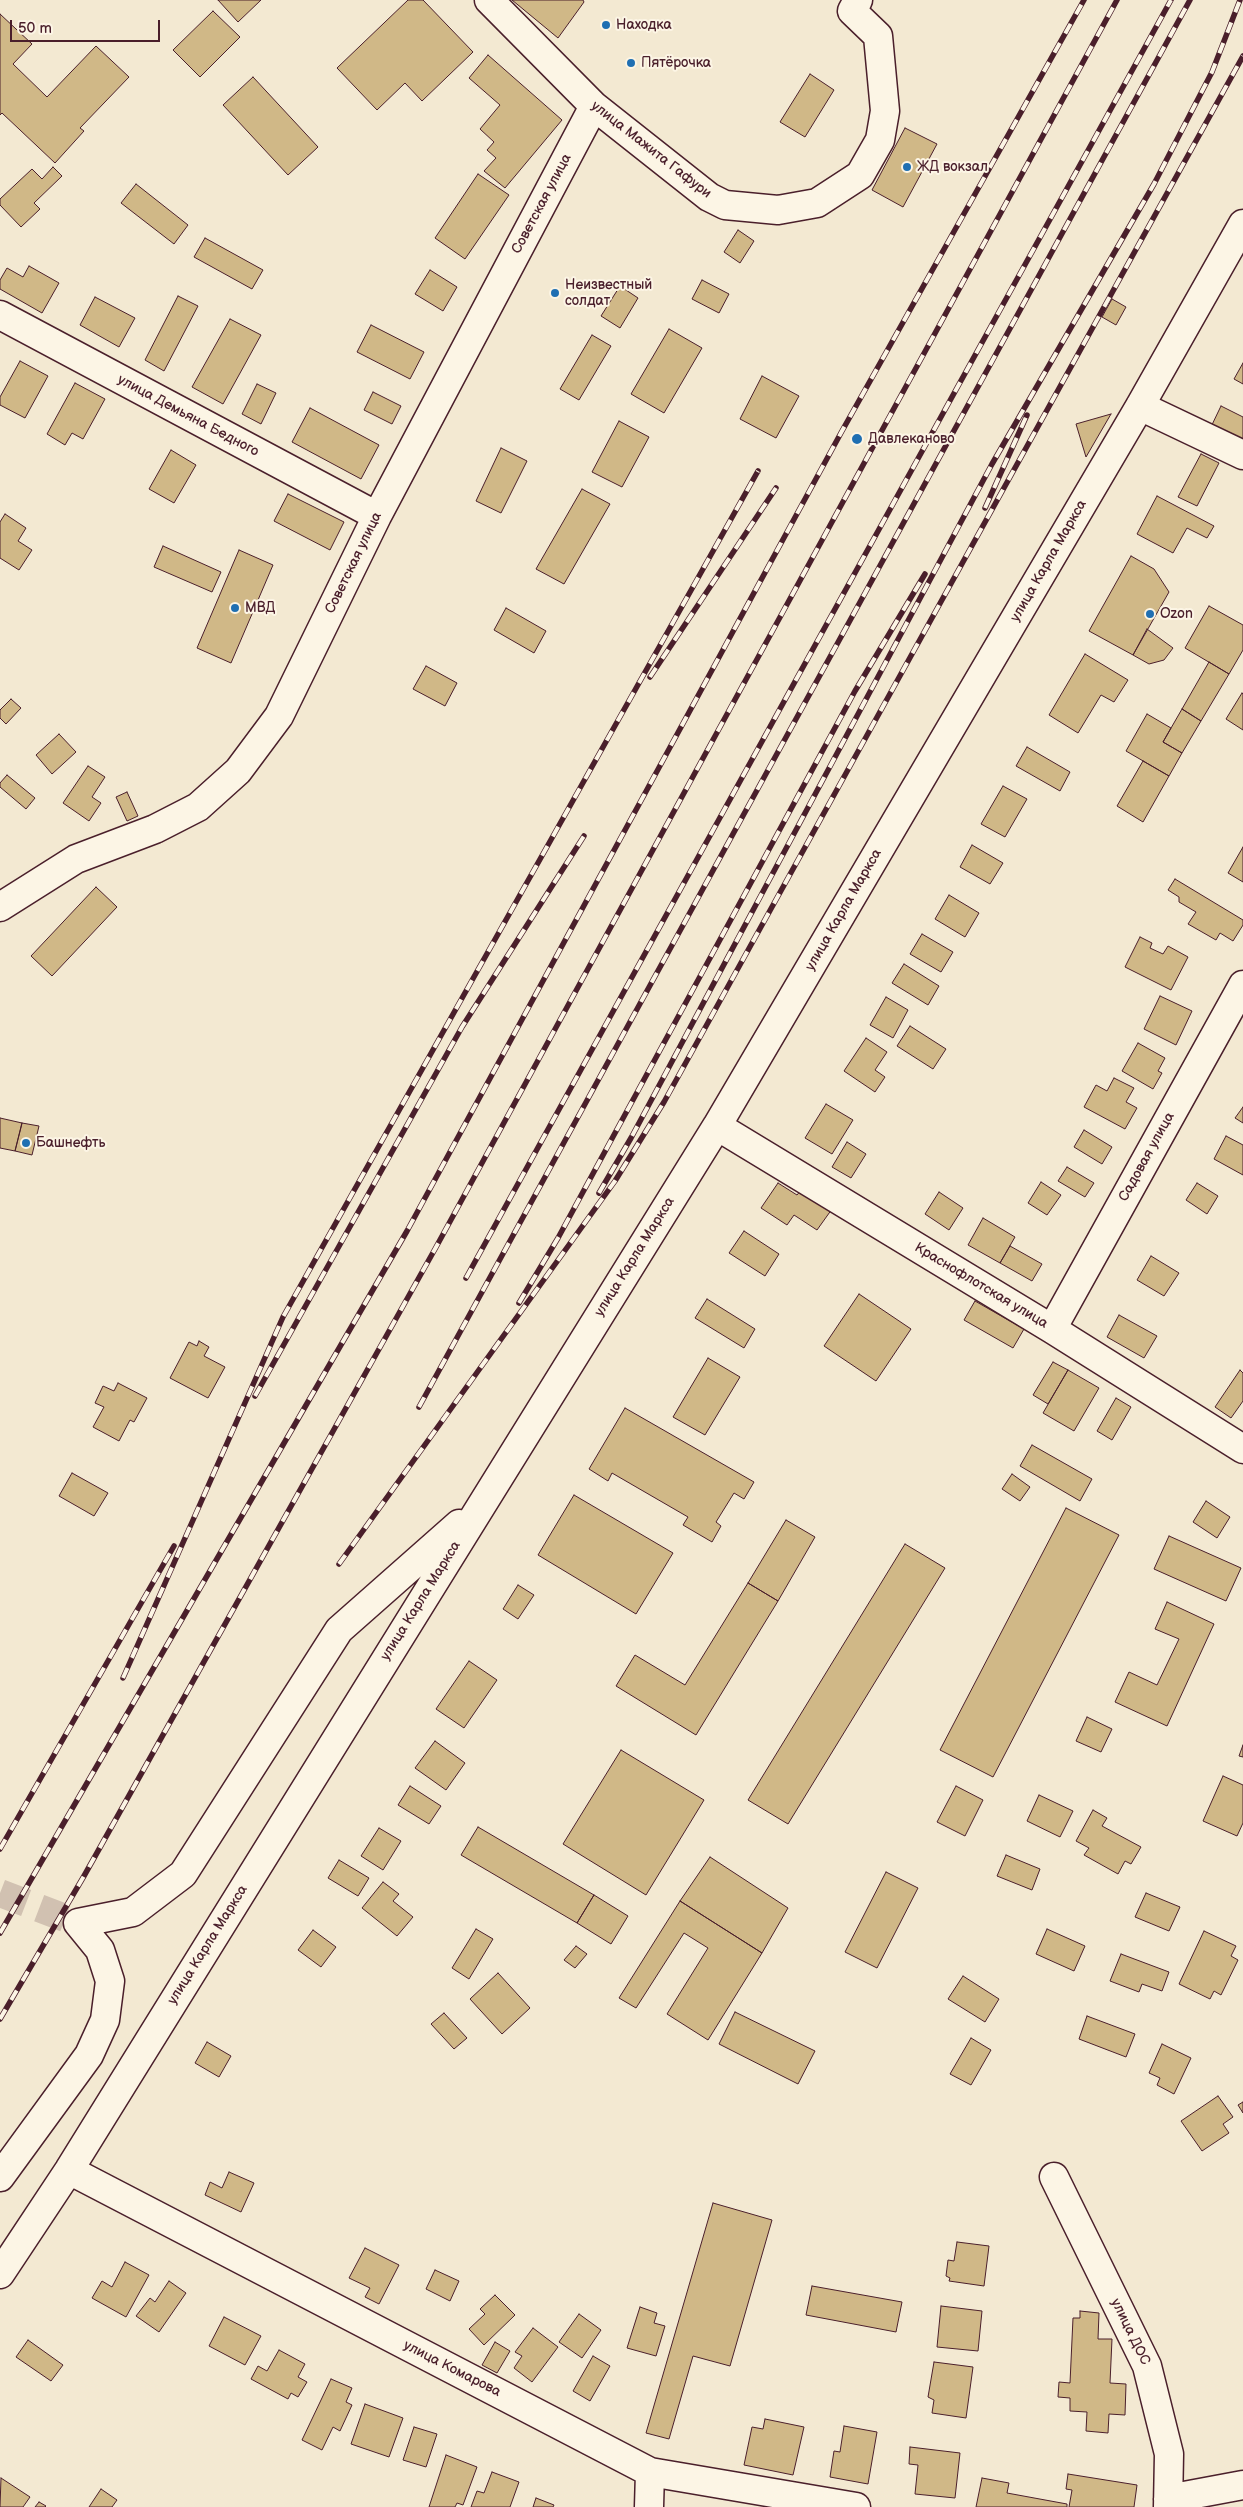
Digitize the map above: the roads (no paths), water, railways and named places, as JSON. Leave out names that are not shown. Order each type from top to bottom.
[{"type":"street","name":"улица Мажита Гафури","points":[[489,0],[594,106],[709,197],[725,205],[778,210],[817,204],[860,175],[880,140],[885,111],[878,36],[852,11],[858,0]]},
{"type":"street","name":"Советская улица","points":[[0,907],[76,859],[156,829],[198,807],[238,771],[278,716],[377,516],[594,106]]},
{"type":"street","name":"улица Карла Маркса","points":[[0,2274],[69,2170],[717,1126],[1140,406],[1243,224]]},
{"type":"street","name":"улица Демьяна Бедного","points":[[0,315],[377,516]]},
{"type":"street","points":[[1140,406],[1243,454]]},
{"type":"street","name":"Садовая улица","points":[[1052,1329],[1243,984]]},
{"type":"street","name":"Краснофлотская улица","points":[[717,1126],[1052,1329],[1243,1449]]},
{"type":"street","points":[[0,2177],[89,2055],[105,2020],[110,1981],[100,1950],[78,1923],[133,1912],[183,1874],[339,1630],[480,1505]]},
{"type":"street","name":"улица Комарова","points":[[69,2170],[650,2472],[856,2507]]},
{"type":"street","name":"улица ДОС","points":[[1054,2177],[1148,2366],[1169,2454],[1168,2503],[1243,2485]]},
{"type":"street","points":[[649,2507],[650,2472]]},
{"type":"tunnel","points":[[0,1893],[78,1923]]},
{"type":"railway","points":[[0,1933],[407,1231],[842,431],[1084,0]]},
{"type":"railway","points":[[0,2019],[84,1876],[435,1249],[1117,0]]},
{"type":"railway","points":[[466,1278],[1171,0]]},
{"type":"railway","points":[[419,1407],[1190,0]]},
{"type":"railway","points":[[599,1193],[631,1138],[992,464],[1154,184],[1212,72],[1240,0]]},
{"type":"railway","points":[[339,1564],[615,1181],[664,1102],[1243,56]]},
{"type":"railway","points":[[985,508],[1027,415]]},
{"type":"railway","points":[[123,1678],[283,1317],[758,471]]},
{"type":"railway","points":[[650,677],[776,488]]},
{"type":"railway","points":[[519,1303],[558,1238],[855,691],[925,574]]},
{"type":"railway","points":[[255,1396],[462,1027],[584,836]]},
{"type":"railway","points":[[0,1849],[174,1546]]},
{"type":"place","name":"Находка","points":[[606,25]]},
{"type":"place","name":"Пятёрочка","points":[[631,63]]},
{"type":"place","name":"ЖД вокзал","points":[[907,167]]},
{"type":"place","name":"Неизвестный солдат","points":[[555,293]]},
{"type":"place","name":"Давлеканово","points":[[857,439]]},
{"type":"place","name":"МВД","points":[[235,608]]},
{"type":"place","name":"Ozon","points":[[1150,614]]},
{"type":"place","name":"Башнефть","points":[[26,1143]]}]
